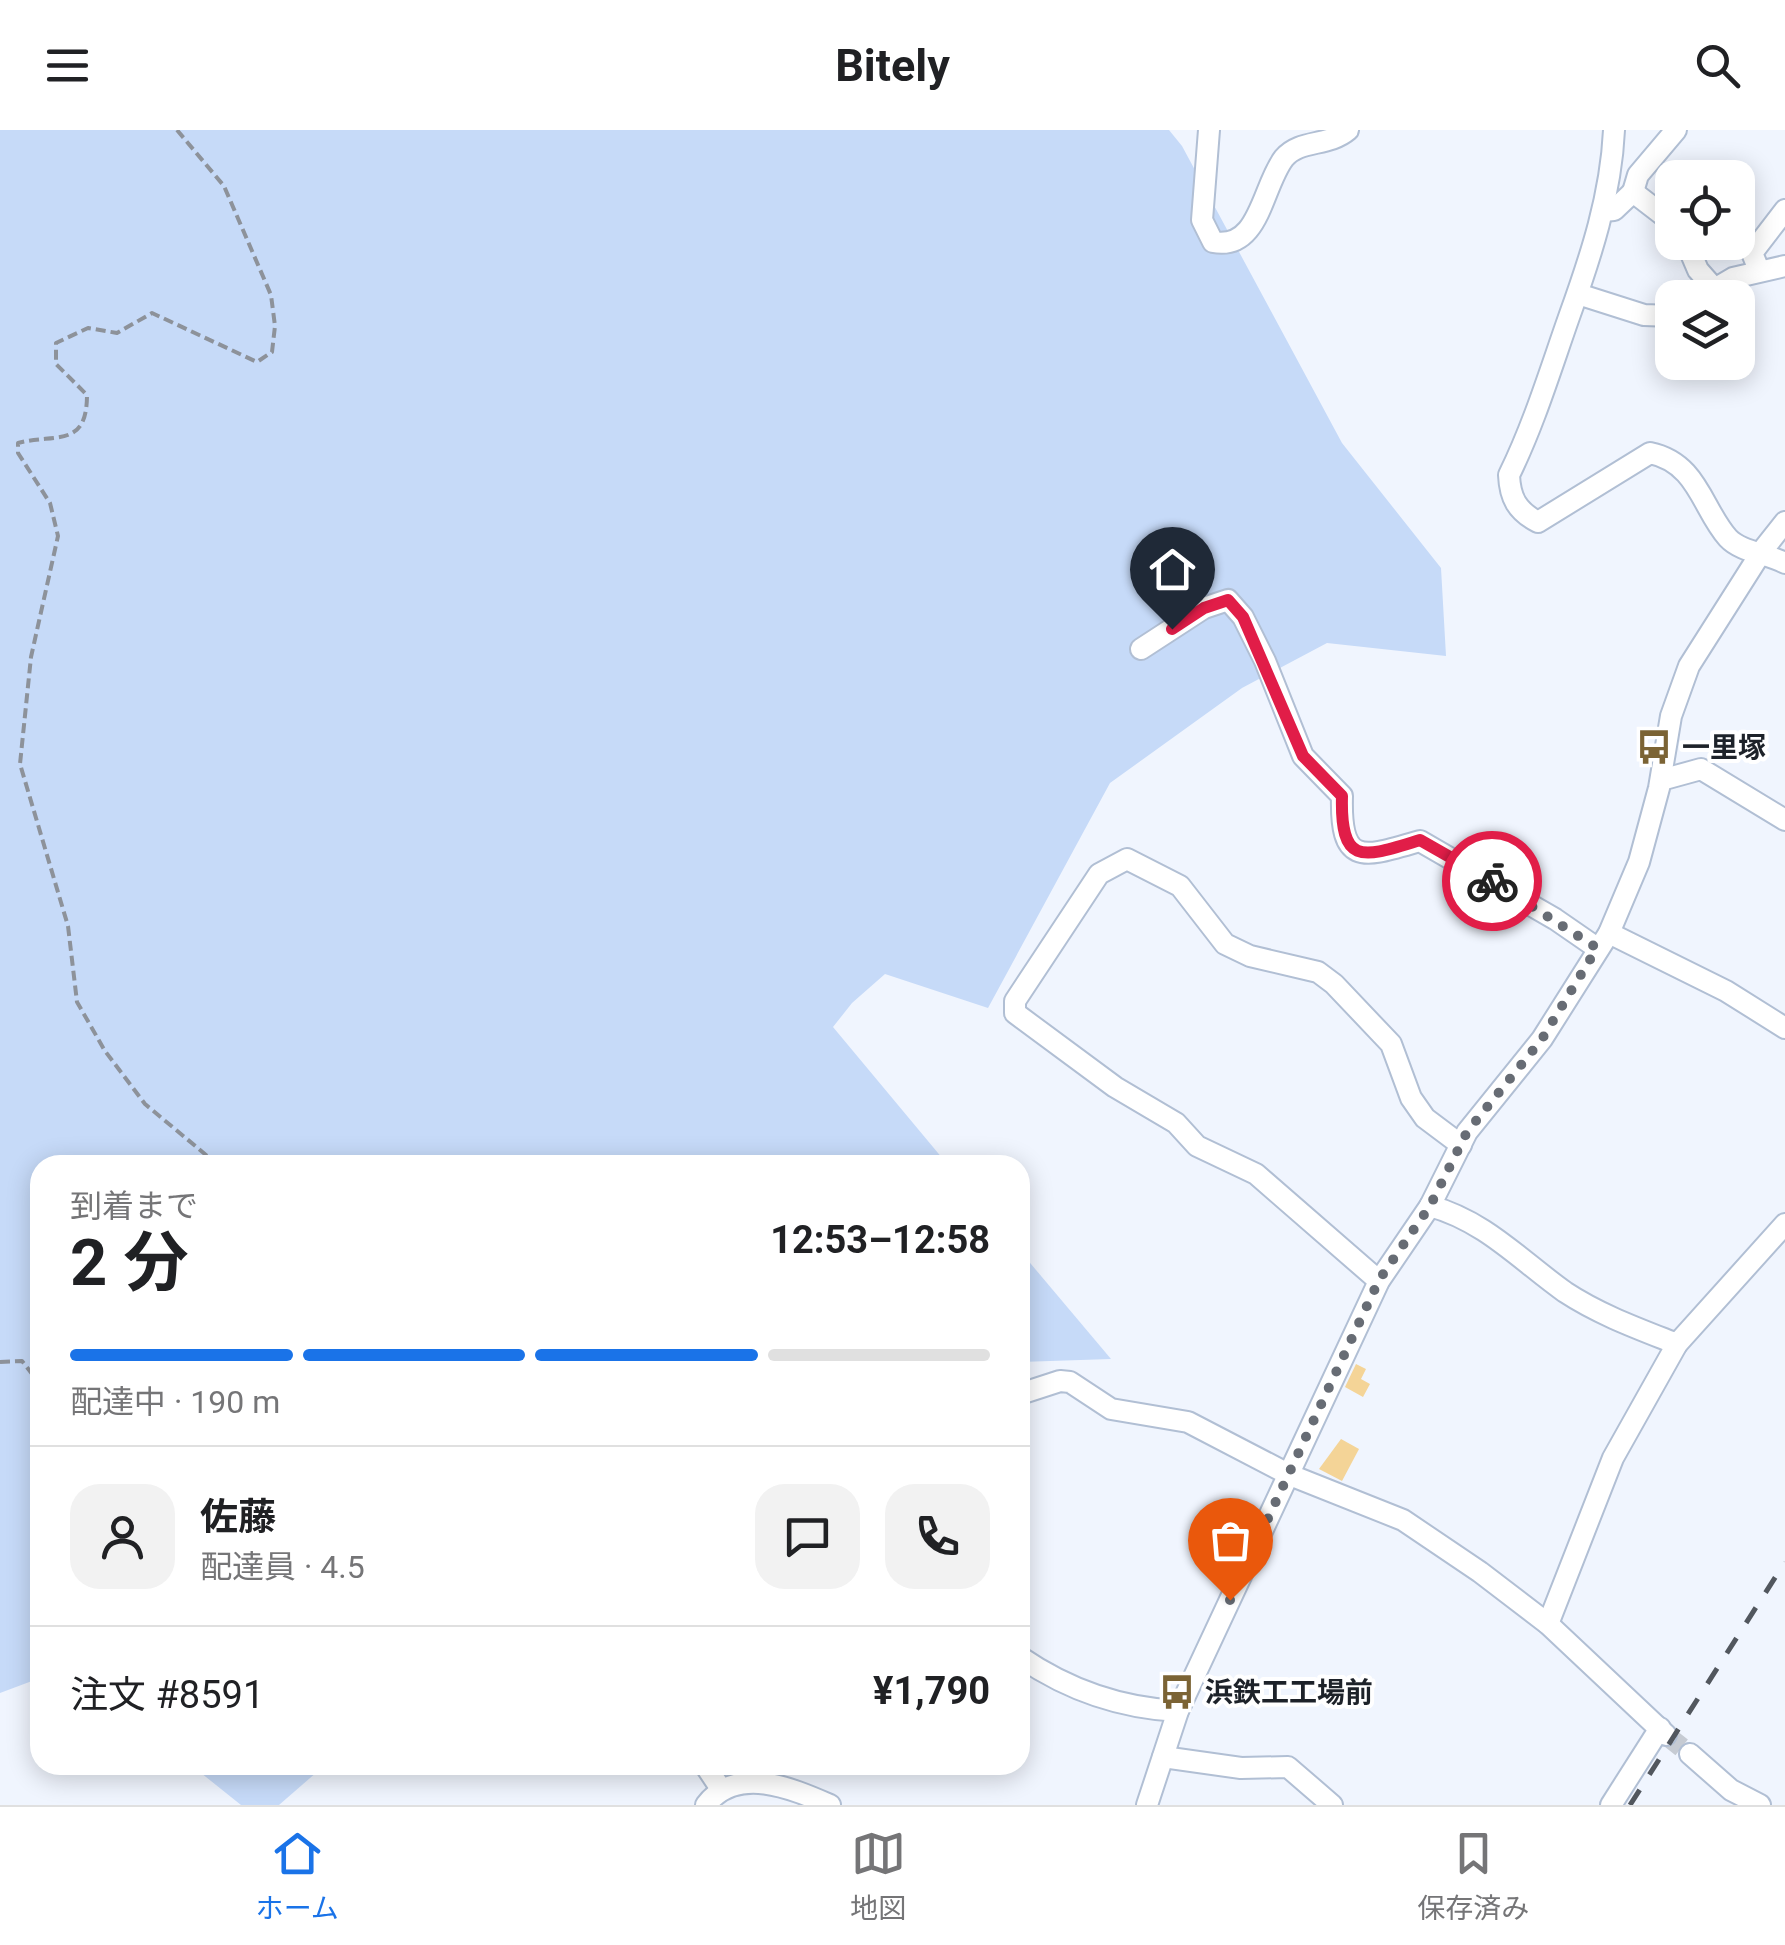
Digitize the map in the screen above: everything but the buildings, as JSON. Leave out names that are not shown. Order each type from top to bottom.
[{"type":"street","points":[[1208,130],[1202,220],[1212,242],[1226,244],[1248,232],[1284,158],[1300,146],[1334,142],[1348,130]]},
{"type":"street","points":[[1614,130],[1603,212],[1558,360],[1509,475],[1510,495],[1519,508],[1538,522],[1650,454],[1665,457],[1702,492],[1727,537],[1745,550],[1762,551],[1785,563]]},
{"type":"street","points":[[1603,212],[1614,210],[1633,192],[1638,175],[1676,130]]},
{"type":"street","points":[[1633,192],[1655,209]]},
{"type":"street","points":[[1759,270],[1752,253],[1785,210]]},
{"type":"street","points":[[1735,280],[1759,270],[1785,266]]},
{"type":"street","points":[[1578,294],[1655,315]]},
{"type":"street","points":[[1147,1805],[1178,1711],[1379,1280],[1430,1206],[1460,1145],[1542,1039],[1603,941],[1638,862],[1660,780],[1671,716],[1689,666],[1762,551],[1785,522]]},
{"type":"street","points":[[1141,649],[1204,608],[1228,600],[1243,617],[1265,661],[1303,756],[1342,796],[1341,830],[1351,847],[1371,855],[1420,840],[1555,919],[1726,991],[1785,1028]]},
{"type":"street","points":[[1660,780],[1700,768],[1785,820]]},
{"type":"street","points":[[1379,1280],[1256,1174],[1197,1146],[1176,1123],[1115,1087],[1015,1013],[1015,1001],[1099,874],[1127,859],[1180,886],[1225,944],[1250,956],[1318,972],[1334,984],[1390,1044],[1410,1098],[1425,1118],[1460,1145]]},
{"type":"street","points":[[1430,1206],[1490,1231],[1566,1292],[1609,1317],[1677,1344]]},
{"type":"street","points":[[1548,1624],[1612,1458],[1677,1344],[1785,1224]]},
{"type":"street","points":[[1030,1391],[1060,1381],[1070,1382],[1111,1408],[1188,1422],[1290,1475],[1403,1520],[1548,1624],[1663,1731],[1611,1805]]},
{"type":"street","points":[[1030,1664],[1134,1709],[1178,1711]]},
{"type":"street","points":[[1690,1754],[1730,1790],[1760,1805]]},
{"type":"street","points":[[1163,1757],[1241,1768],[1288,1766],[1332,1805]]},
{"type":"street","points":[[714,1797],[774,1782],[830,1805]]},
{"type":"path","points":[[177,130],[224,186],[271,295],[275,326],[272,352],[257,362],[152,312],[117,334],[88,328],[56,343],[56,364],[87,395],[87,413],[77,430],[64,439],[18,443],[18,453],[50,503],[58,536],[31,657],[20,764],[68,926],[77,1002],[105,1051],[144,1104],[206,1155]]},
{"type":"path","points":[[0,1362],[22,1361],[30,1371]]},
{"type":"shaded area","points":[[0,130],[1169,130],[1182,146],[1342,443],[1441,568],[1446,656],[1327,643],[1242,688],[1110,783],[988,1008],[885,974],[852,1003],[833,1027],[940,1155],[30,1155],[30,1682],[0,1693]]},
{"type":"shaded area","points":[[1030,1263],[1111,1359],[1030,1362]]},
{"type":"shaded area","points":[[204,1775],[314,1775],[279,1805],[241,1805]]},
{"type":"tunnel","points":[[1666,1735],[1690,1754]]},
{"type":"railway","points":[[1630,1805],[1785,1562]]},
{"type":"way so far","points":[[1230,1600],[1379,1280],[1430,1206],[1467,1132],[1542,1039],[1597,948],[1492,881]]},
{"type":"place","name":"一里塚","points":[[1654,747]]},
{"type":"place","name":"浜鉄工工場前","points":[[1177,1692]]},
{"type":"route","points":[[1172,629],[1204,608],[1228,600],[1243,617],[1303,756],[1342,796],[1341,830],[1351,847],[1371,855],[1420,840],[1492,881]]}]
